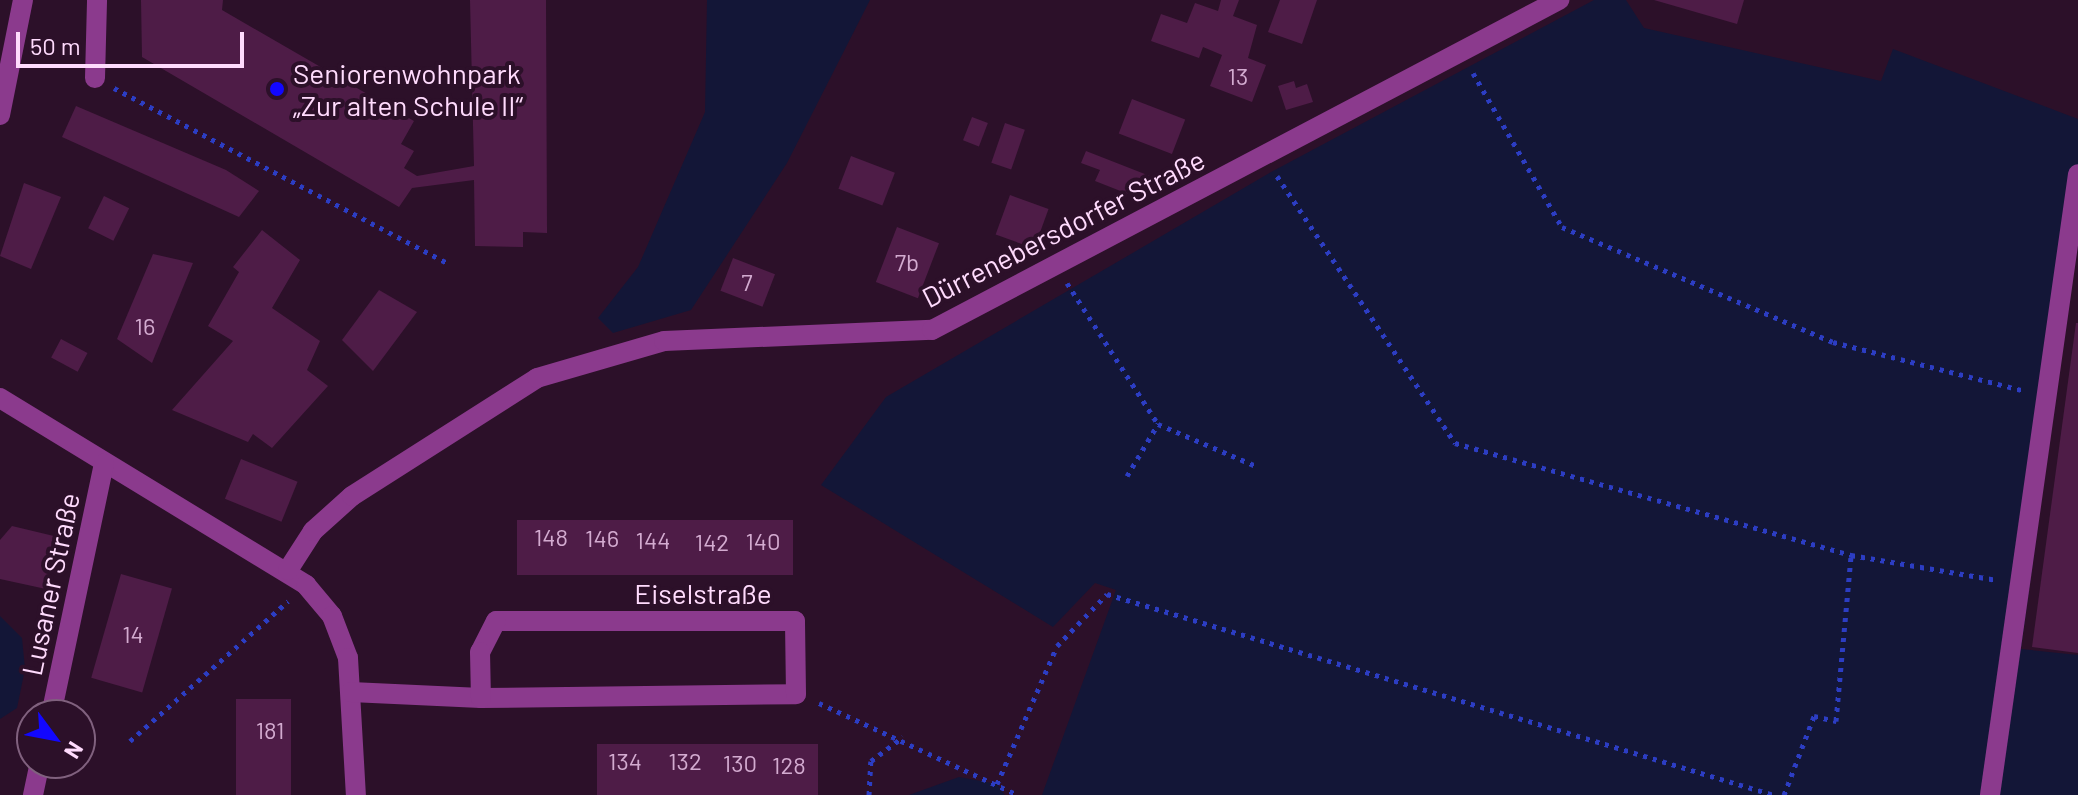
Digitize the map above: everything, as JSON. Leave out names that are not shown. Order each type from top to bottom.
[{"type":"street","points":[[0,115],[23,0]]},
{"type":"street","points":[[95,78],[97,0]]},
{"type":"street","name":"Dürrenebersdorfer Straße","points":[[288,570],[313,531],[352,496],[537,378],[664,341],[932,330],[1559,0]]},
{"type":"street","points":[[1990,795],[2044,396],[2078,174]]},
{"type":"street","name":"Lusaner Straße","points":[[0,398],[104,464],[288,570]]},
{"type":"street","name":"Lusaner Straße","points":[[54,699],[104,464]]},
{"type":"street","points":[[288,570],[306,585],[332,616],[351,692],[356,795]]},
{"type":"street","name":"Eiselstraße","points":[[481,698],[480,652],[496,621],[795,621],[796,694]]},
{"type":"street","points":[[351,692],[481,698],[796,694]]},
{"type":"path","points":[[1461,52],[1562,227],[1833,342],[2044,396]]},
{"type":"path","points":[[95,78],[448,263]]},
{"type":"path","points":[[1263,156],[1455,443],[1851,555],[2018,584]]},
{"type":"path","points":[[1058,264],[1158,424],[1256,466]]},
{"type":"path","points":[[1127,476],[1158,424]]},
{"type":"path","points":[[1784,795],[1814,716],[1836,721],[1851,555]]},
{"type":"path","points":[[130,741],[306,585]]},
{"type":"path","points":[[997,784],[1057,646],[1107,594],[1774,795]]},
{"type":"path","points":[[796,694],[904,736],[1018,795]]},
{"type":"path","points":[[869,795],[871,761],[904,736]]},
{"type":"shaded area","points":[[707,0],[870,0],[787,163],[691,310],[613,333],[598,318],[638,267],[705,112]]},
{"type":"shaded area","points":[[1594,0],[1626,0],[1644,28],[1881,81],[1893,49],[2078,119],[2078,232],[2021,649],[2078,655],[2078,795],[1042,795],[1116,590],[1095,583],[1053,627],[821,485],[886,397],[1273,171]]},
{"type":"shaded area","points":[[0,616],[22,638],[25,669],[16,709],[0,719]]},
{"type":"shaded area","points":[[959,777],[997,784],[1005,795],[909,795]]},
{"type":"building","points":[[141,0],[223,0],[222,10],[414,121],[401,144],[414,151],[404,168],[417,176],[474,166],[470,0],[546,0],[547,233],[523,232],[523,247],[475,246],[474,180],[412,188],[399,207],[142,57]]},
{"type":"building","points":[[1221,0],[1239,0],[1233,16],[1257,25],[1248,58],[1266,65],[1252,102],[1210,86],[1222,55],[1203,47],[1199,58],[1151,41],[1161,14],[1187,23],[1195,3],[1218,11]]},
{"type":"building","points":[[1280,0],[1317,0],[1302,44],[1268,32]]},
{"type":"building","points":[[1654,0],[1744,0],[1737,24]]},
{"type":"building","points":[[1294,81],[1296,88],[1307,84],[1313,102],[1286,110],[1278,86]]},
{"type":"building","points":[[1132,99],[1185,119],[1172,154],[1119,134]]},
{"type":"building","points":[[76,106],[226,170],[259,191],[239,217],[62,137]]},
{"type":"building","points":[[972,117],[988,123],[979,146],[963,140]]},
{"type":"building","points":[[1005,123],[1025,130],[1011,170],[991,163]]},
{"type":"building","points":[[1086,151],[1155,178],[1146,201],[1095,181],[1100,170],[1081,163]]},
{"type":"building","points":[[851,156],[895,173],[882,206],[838,189]]},
{"type":"building","points":[[24,183],[61,197],[31,269],[0,256]]},
{"type":"building","points":[[1010,195],[1049,209],[1034,248],[996,234]]},
{"type":"building","points":[[104,196],[129,208],[113,241],[88,228]]},
{"type":"building","points":[[897,227],[939,243],[918,298],[876,282]]},
{"type":"building","points":[[262,230],[300,260],[272,308],[320,341],[307,370],[328,386],[272,448],[253,434],[248,442],[172,410],[233,341],[208,326],[239,272],[233,267]]},
{"type":"building","points":[[153,254],[193,263],[152,363],[117,339]]},
{"type":"building","points":[[733,258],[775,274],[762,307],[720,291]]},
{"type":"building","points":[[379,290],[417,312],[373,371],[342,340]]},
{"type":"building","points":[[2078,323],[2078,653],[2032,647]]},
{"type":"building","points":[[61,339],[87,353],[78,372],[51,358]]},
{"type":"building","points":[[241,459],[298,482],[281,522],[225,499]]},
{"type":"building","points":[[517,520],[793,520],[793,575],[517,575]]},
{"type":"building","points":[[12,526],[58,537],[46,589],[0,579],[0,540]]},
{"type":"building","points":[[121,574],[172,589],[142,692],[91,678]]},
{"type":"building","points":[[236,699],[291,699],[291,795],[236,795]]},
{"type":"building","points":[[597,744],[818,744],[818,795],[597,795]]},
{"type":"place","name":"Seniorenwohnpark „Zur alten Schule II“","points":[[277,89]]}]
